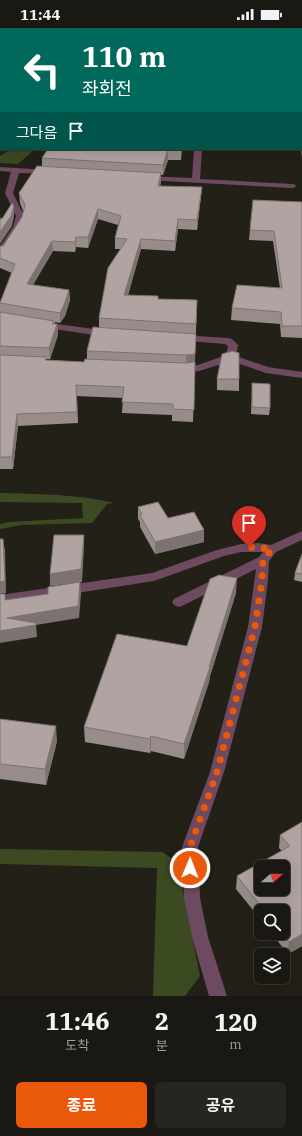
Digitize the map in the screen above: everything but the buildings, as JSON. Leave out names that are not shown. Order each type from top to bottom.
[{"type":"street","points":[[196,181],[198,150]]},
{"type":"street","points":[[0,169],[55,173]]},
{"type":"street","points":[[0,253],[17,227],[20,216],[9,193],[16,170]]},
{"type":"street","points":[[134,177],[293,186]]},
{"type":"street","points":[[33,324],[115,335]]},
{"type":"street","points":[[167,337],[228,341],[233,344],[231,357]]},
{"type":"street","points":[[171,370],[196,369],[231,357],[248,365],[276,372],[302,375]]},
{"type":"street","points":[[179,602],[302,535]]},
{"type":"street","points":[[0,600],[154,577],[221,552],[241,548],[258,547],[268,554]]},
{"type":"street","points":[[218,996],[200,937],[192,898],[190,847],[217,772],[255,627],[262,580],[268,554]]},
{"type":"green space","points":[[10,150],[34,150],[18,164],[0,163],[0,156]]},
{"type":"green space","points":[[0,493],[72,496],[114,503],[107,504],[92,523],[21,525],[0,529],[0,524],[10,522],[83,518],[82,503],[0,502]]},
{"type":"green space","points":[[0,849],[162,852],[179,863],[181,882],[200,976],[185,996],[153,996],[157,868],[0,864]]},
{"type":"route","points":[[190,868],[190,847],[217,772],[255,627],[262,580],[263,560],[272,549],[249,547]]}]
